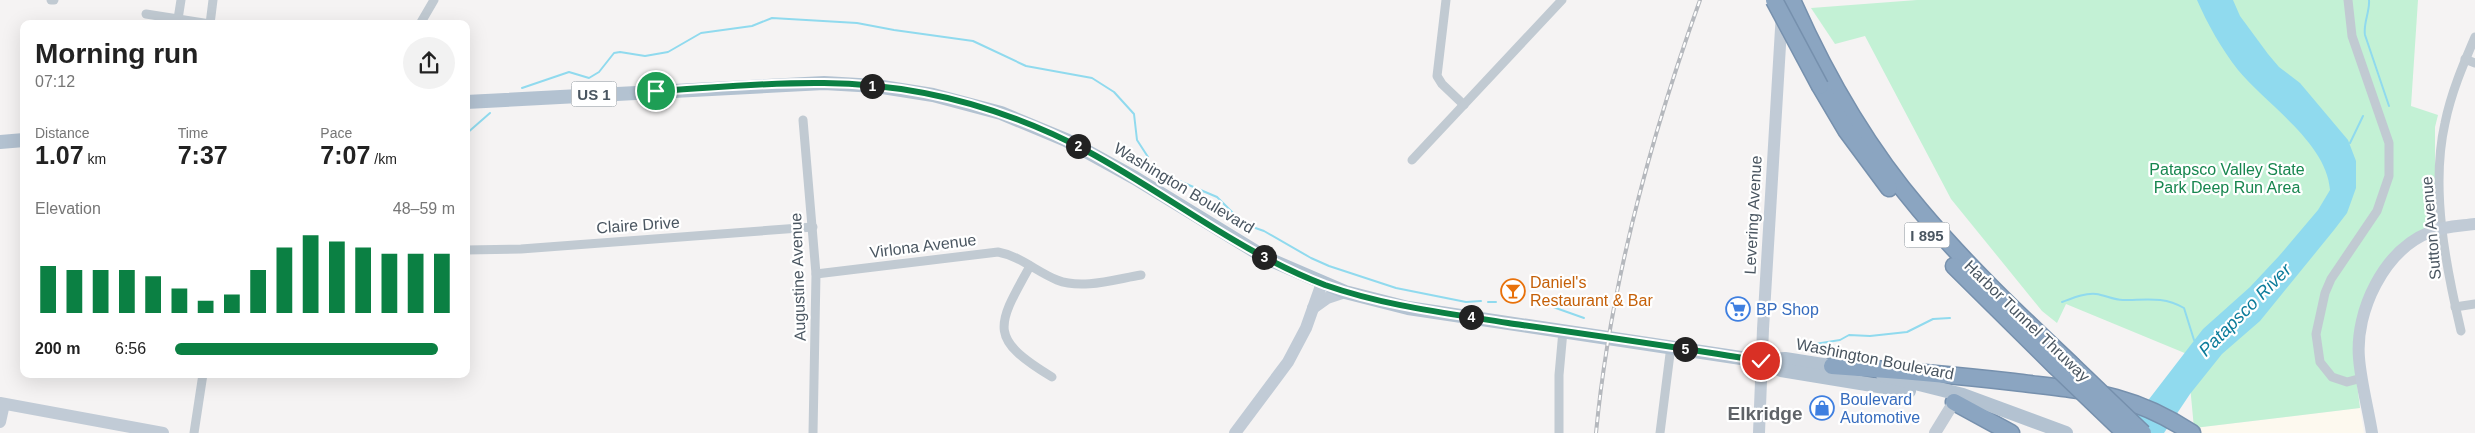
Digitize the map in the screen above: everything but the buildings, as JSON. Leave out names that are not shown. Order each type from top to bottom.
[{"type":"highway","name":"Harbor Tunnel Thruway","points":[[1774,0],[1825,83],[1870,163],[1926,234],[1960,273],[2125,433]]},
{"type":"highway","name":"Harbor Tunnel Thruway","points":[[1792,0],[1825,83],[1919,209],[1966,262],[2143,433]]},
{"type":"highway","points":[[1832,366],[1934,372],[2092,391],[2144,406],[2192,433]]},
{"type":"highway","points":[[1954,402],[2011,433]]},
{"type":"main road","name":"Washington Boulevard","points":[[470,102],[824,83],[876,86],[933,95],[1001,113],[1066,140],[1135,178],[1266,258],[1346,292],[1408,308],[1761,361],[1785,359],[1832,366],[1941,389],[2066,433]]},
{"type":"main road","points":[[0,142],[20,140]]},
{"type":"main road","name":"Washington Boulevard","points":[[1761,361],[1781,370],[1872,383],[1954,402],[2040,433]]},
{"type":"street","points":[[178,19],[181,0]]},
{"type":"street","points":[[210,20],[213,0]]},
{"type":"street","points":[[422,20],[434,0]]},
{"type":"street","points":[[1446,0],[1437,76],[1442,84],[1464,104]]},
{"type":"street","points":[[1412,160],[1562,0]]},
{"type":"street","name":"Levering Avenue","points":[[1759,433],[1761,361],[1783,0]]},
{"type":"street","points":[[2348,0],[2352,36],[2388,143],[2389,176],[2377,211],[2331,279],[2325,293],[2316,334],[2320,362],[2332,377],[2348,382],[2362,378]]},
{"type":"street","points":[[146,14],[184,20]]},
{"type":"street","name":"Sutton Avenue","points":[[2461,331],[2446,263],[2440,175],[2444,125],[2475,37]]},
{"type":"street","points":[[2466,59],[2475,63]]},
{"type":"street","name":"Augustine Avenue","points":[[802,120],[816,274],[813,433]]},
{"type":"street","points":[[2372,433],[2359,357],[2362,320],[2375,287],[2385,271],[2406,247],[2429,232],[2443,228],[2475,224]]},
{"type":"street","name":"Claire Drive","points":[[470,250],[531,248],[812,228]]},
{"type":"street","name":"Virlona Avenue","points":[[816,274],[998,252],[1009,254],[1059,281],[1070,284],[1142,275]]},
{"type":"street","points":[[1030,266],[1005,316],[1005,333],[1016,353],[1052,377]]},
{"type":"street","points":[[1235,433],[1288,362],[1313,308],[1322,283]]},
{"type":"street","points":[[1313,308],[1327,298],[1346,292]]},
{"type":"street","points":[[2455,307],[2475,304]]},
{"type":"street","points":[[1559,433],[1559,376],[1563,331]]},
{"type":"street","points":[[1660,433],[1671,346]]},
{"type":"street","points":[[194,433],[202,378]]},
{"type":"street","points":[[1935,433],[1954,402]]},
{"type":"street","points":[[0,422],[2,404],[163,433]]},
{"type":"shaded area","points":[[2360,408],[2364,433],[2202,433],[2194,428]]},
{"type":"green space","name":"Patapsco Valley State Park Deep Run Area","points":[[1917,0],[2418,0],[2411,106],[2438,115],[2435,127],[2435,224],[2381,268],[2354,359],[2360,408],[2194,428],[2187,354],[2066,304],[2057,323],[2042,311],[1951,199],[1865,36],[1835,44],[1811,8]]},
{"type":"water","name":"Patapsco River","points":[[2197,0],[2233,0],[2240,16],[2268,54],[2279,67],[2300,83],[2348,140],[2356,161],[2356,188],[2347,213],[2334,230],[2260,321],[2222,354],[2190,394],[2164,433],[2123,433],[2203,329],[2250,287],[2279,256],[2318,210],[2330,190],[2326,173],[2318,156],[2307,140],[2238,70],[2215,36]]},
{"type":"waterway","points":[[2369,0],[2365,35],[2389,106]]},
{"type":"waterway","points":[[522,88],[569,72],[589,78],[599,72],[614,53],[620,52],[645,56],[668,52],[701,33],[752,26],[772,18],[857,23],[973,41],[1026,66],[1092,78],[1114,92],[1134,114],[1137,140],[1148,157]]},
{"type":"waterway","points":[[470,130],[490,113]]},
{"type":"waterway","points":[[2350,143],[2363,116]]},
{"type":"waterway","points":[[1155,167],[1170,177],[1217,197],[1244,224],[1264,231],[1329,266],[1396,288],[1466,302],[1481,301]]},
{"type":"waterway","points":[[2062,302],[2092,294],[2119,300],[2162,300],[2176,304],[2184,308],[2194,340]]},
{"type":"waterway","points":[[1488,302],[1496,302]]},
{"type":"waterway","points":[[1553,307],[1584,318]]},
{"type":"waterway","points":[[1815,344],[1840,340],[1849,335],[1870,336],[1907,332],[1933,319],[1950,318]]},
{"type":"railway","points":[[1596,433],[1611,323],[1634,214],[1665,106],[1700,0]]},
{"type":"place","name":"Daniel's Restaurant & Bar","points":[[1513,291]]},
{"type":"place","name":"BP Shop","points":[[1738,309]]},
{"type":"place","name":"Boulevard Automotive","points":[[1822,408]]},
{"type":"district","name":"Elkridge","points":[[1765,413]]},
{"type":"route","points":[[656,91],[824,83],[894,88],[955,100],[1001,113],[1066,140],[1135,178],[1266,258],[1302,275],[1346,292],[1408,308],[1761,361]]}]
